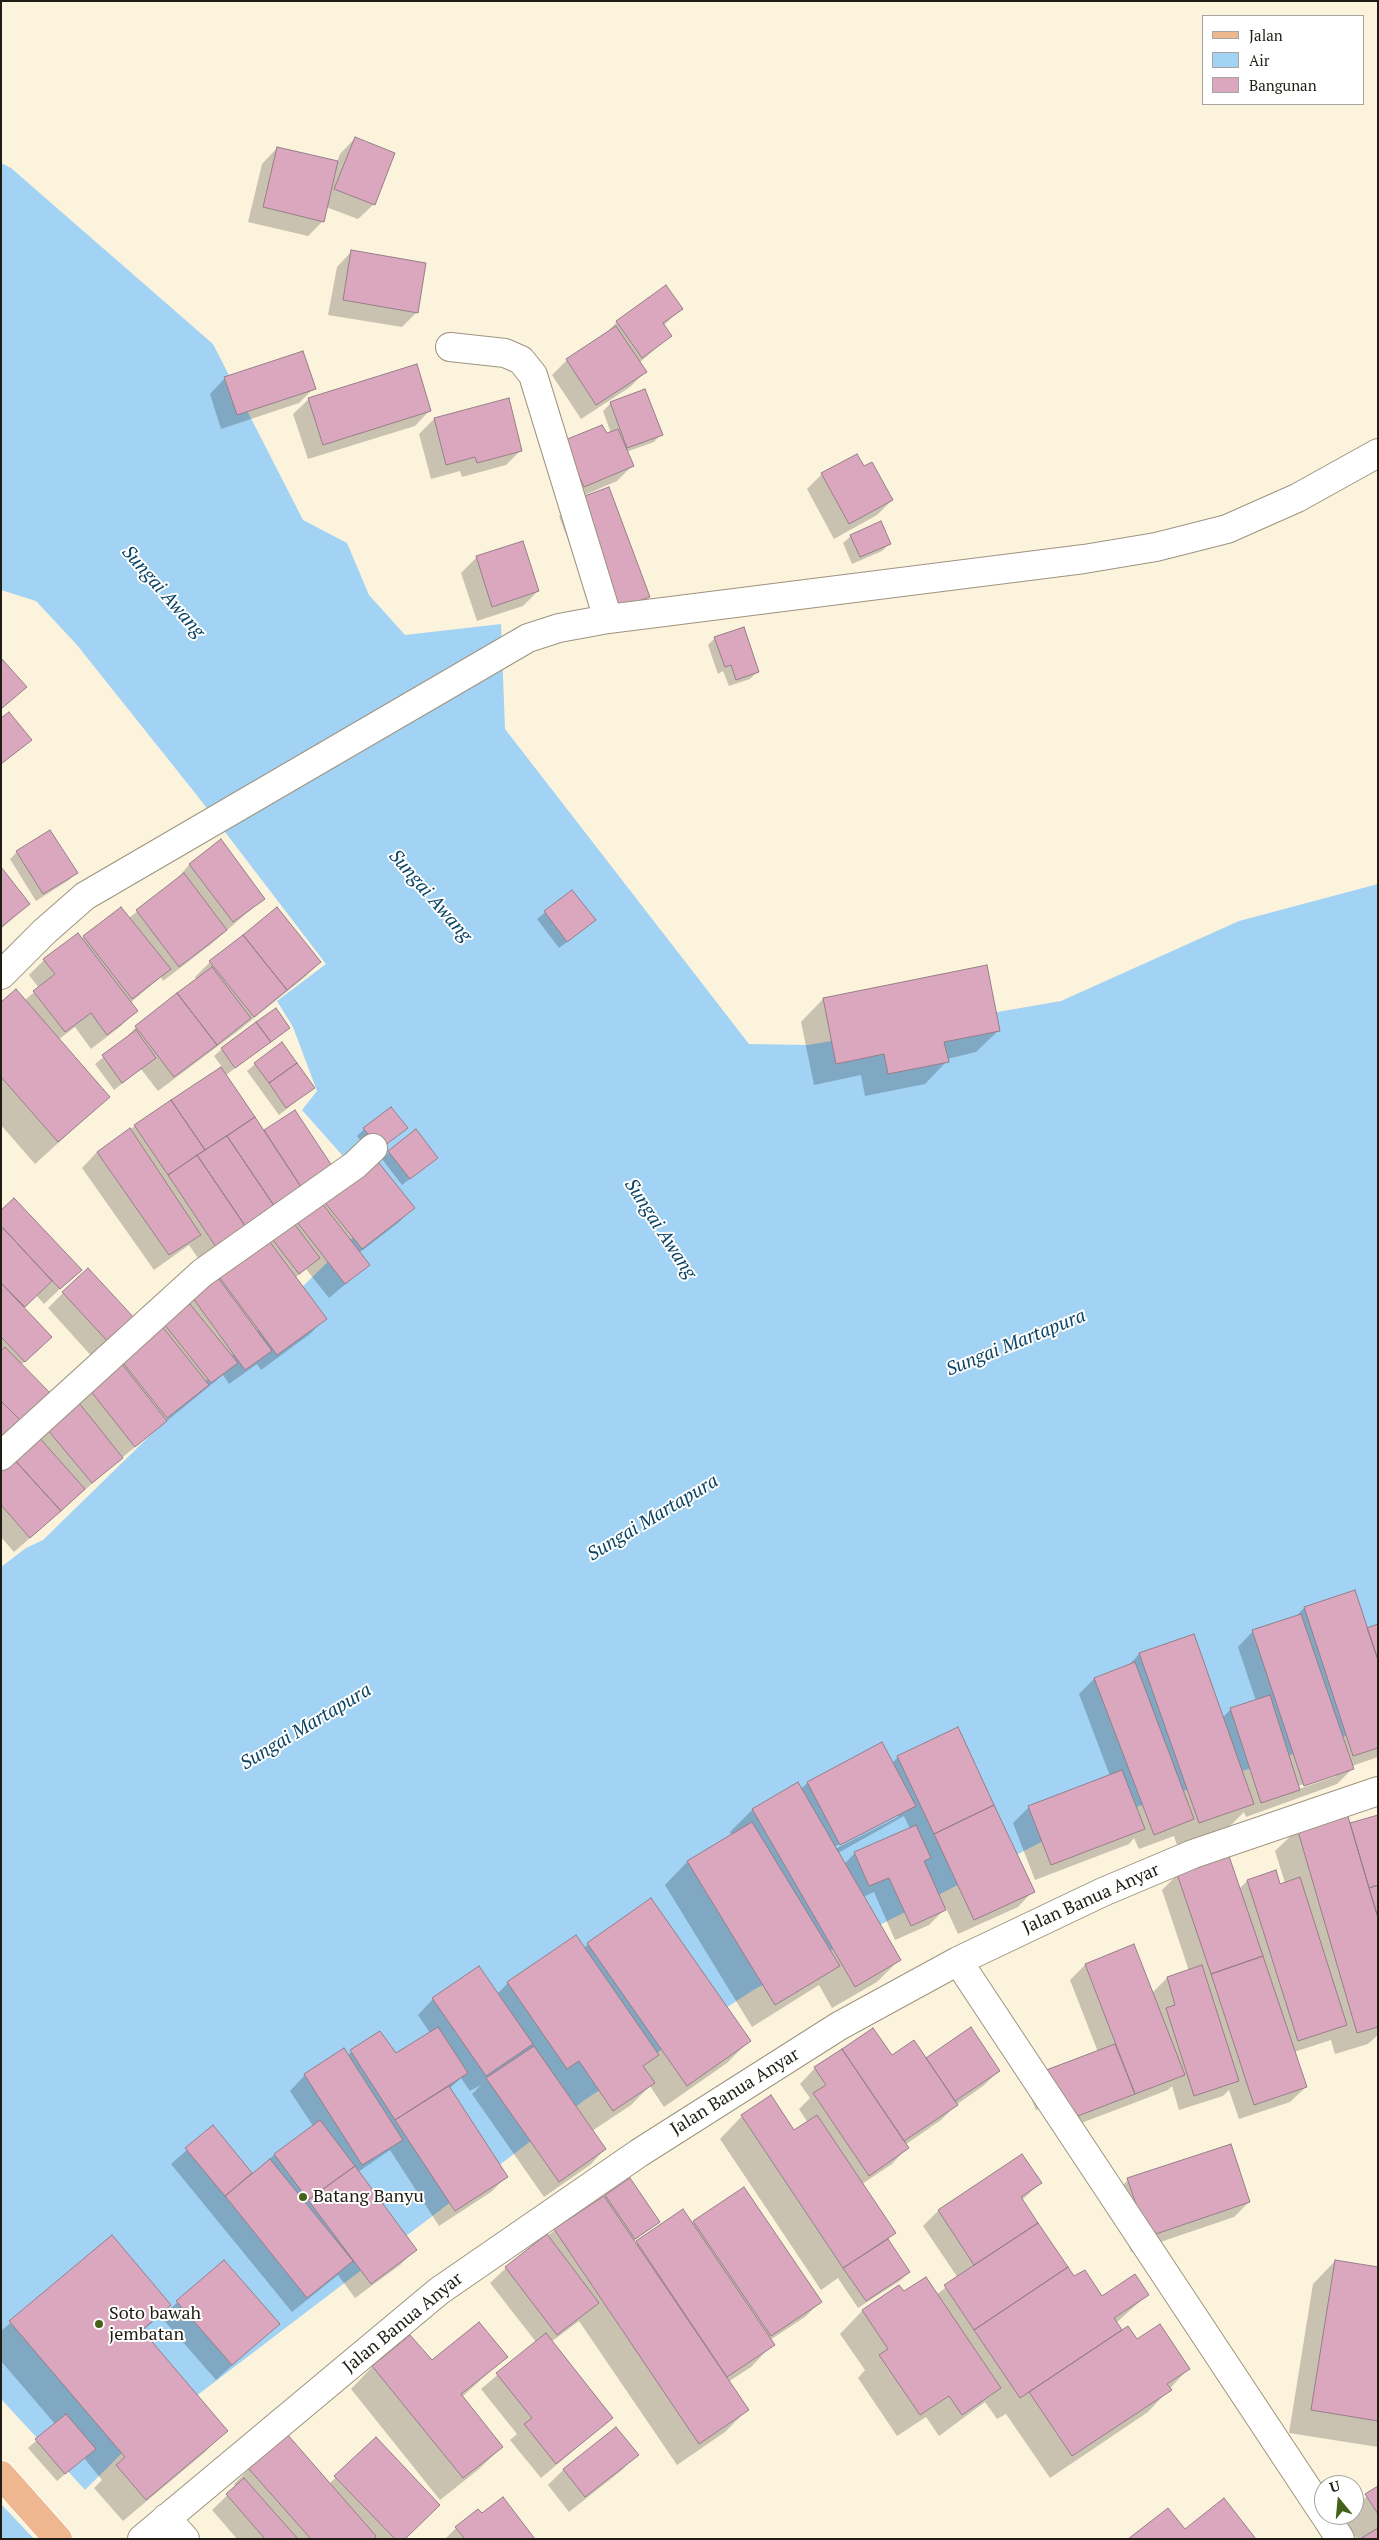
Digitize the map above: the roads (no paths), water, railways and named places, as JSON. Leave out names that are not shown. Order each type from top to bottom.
[{"type":"main road","points":[[1,2475],[58,2539]]},
{"type":"street","points":[[450,347],[505,353],[521,360],[533,375],[608,619]]},
{"type":"street","points":[[1,975],[45,931],[85,896],[528,638],[559,628],[608,619],[1084,559],[1156,547],[1227,528],[1297,498],[1378,453]]},
{"type":"street","points":[[1,1456],[202,1273],[355,1165],[373,1148]]},
{"type":"street","name":"Jalan Banua Anyar","points":[[142,2539],[447,2286],[639,2153],[839,2026],[958,1961],[1104,1892],[1193,1854],[1378,1791]]},
{"type":"street","points":[[958,1961],[1314,2499]]},
{"type":"street","points":[[166,2518],[185,2539]]},
{"type":"street","points":[[1331,2525],[1340,2539]]},
{"type":"water","points":[[1,163],[11,168],[213,344],[303,520],[347,543],[369,595],[405,635],[501,624],[505,729],[749,1044],[808,1045],[1061,1001],[1239,921],[1378,884],[1378,1725],[1057,1834],[755,1989],[586,2099],[124,2451],[36,2539],[1,2539],[1,1567],[26,1548],[43,1540],[383,1208],[342,1155],[302,1110],[317,1091],[293,1027],[277,1001],[326,964],[199,798],[77,645],[36,601],[1,590]]},
{"type":"place","name":"Batang Banyu","points":[[303,2197]]},
{"type":"place","name":"Soto bawah jembatan","points":[[99,2324]]},
{"type":"water label","name":"Sungai Awang","points":[[163,592]]},
{"type":"water label","name":"Sungai Awang","points":[[430,896]]},
{"type":"water label","name":"Sungai Awang","points":[[660,1229]]},
{"type":"water label","name":"Sungai Martapura","points":[[1016,1343]]},
{"type":"water label","name":"Sungai Martapura","points":[[653,1518]]},
{"type":"water label","name":"Sungai Martapura","points":[[306,1727]]}]
